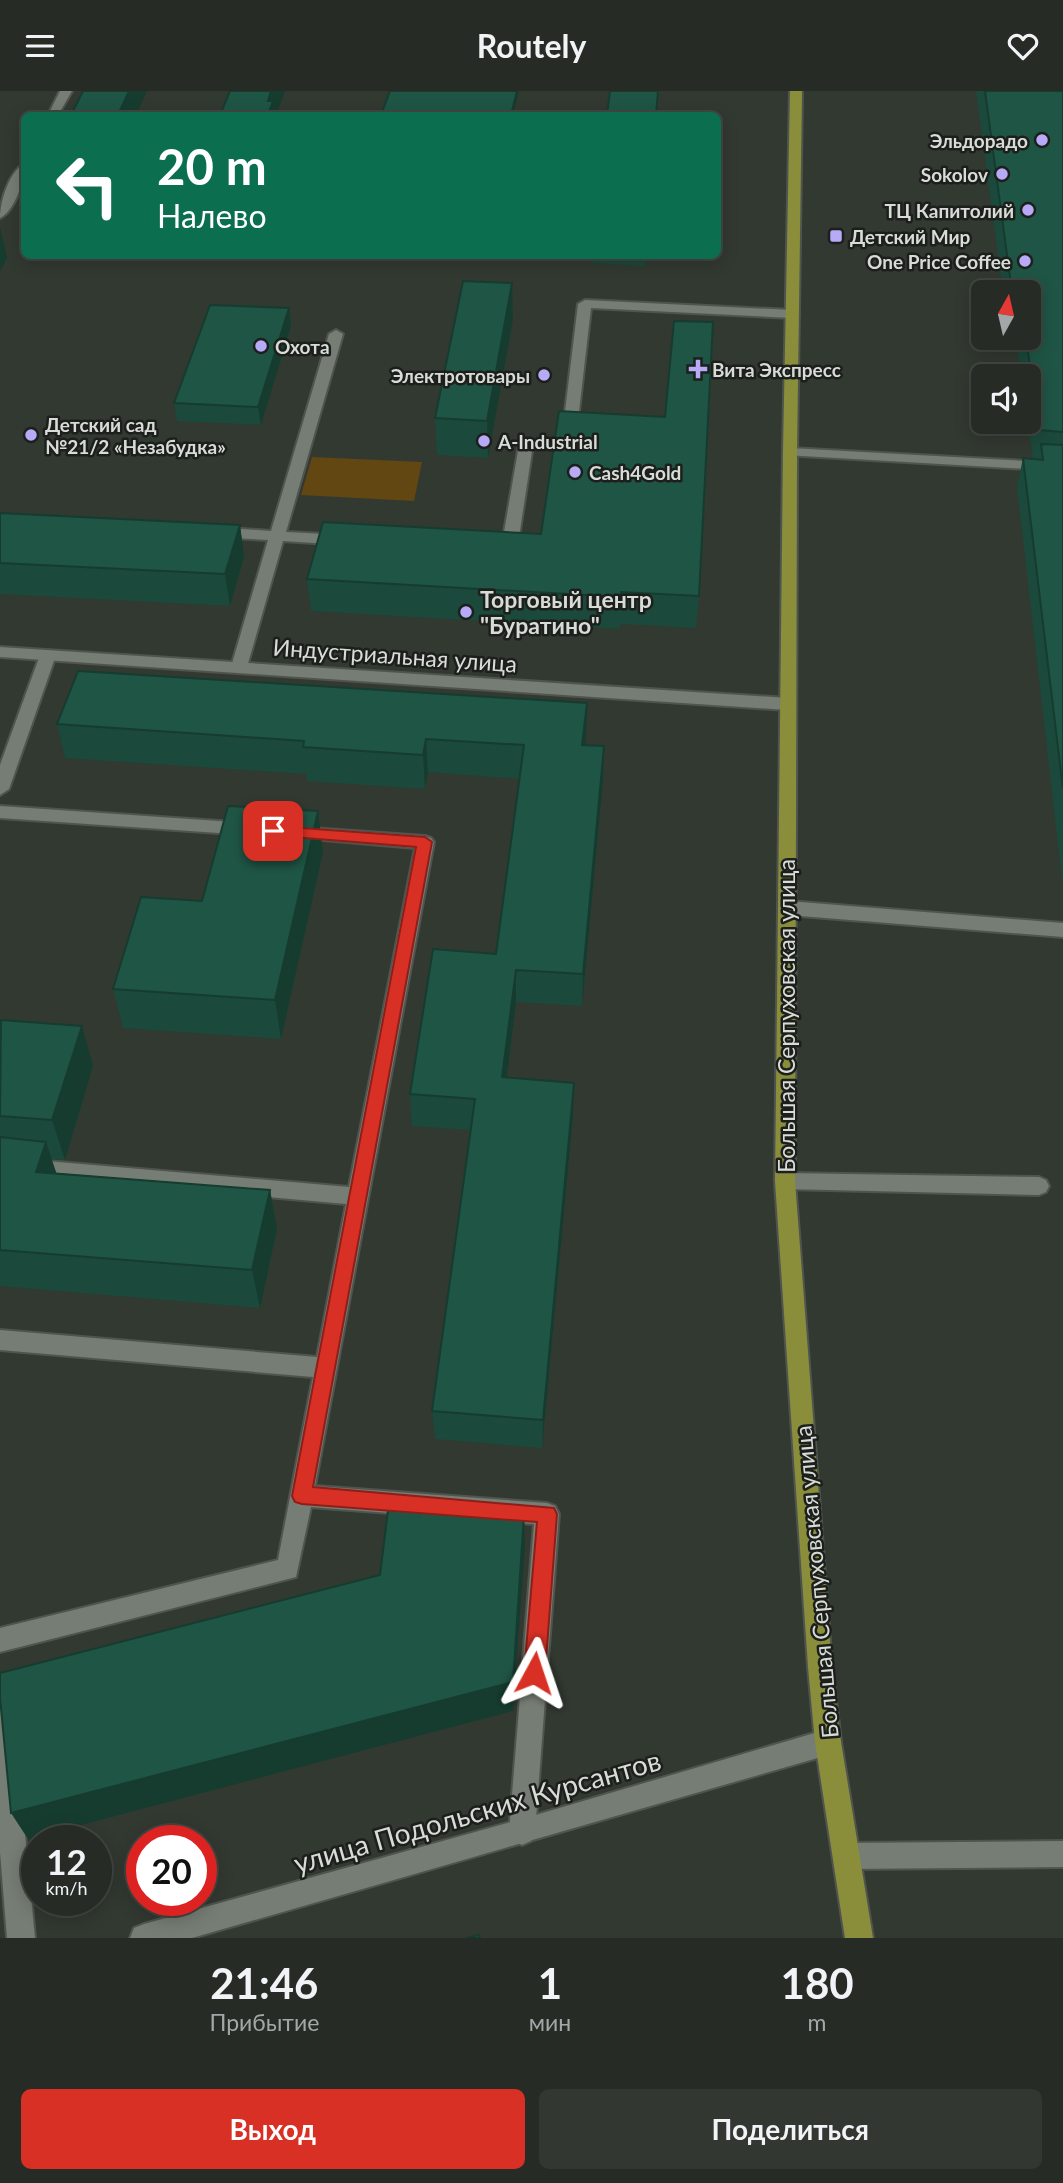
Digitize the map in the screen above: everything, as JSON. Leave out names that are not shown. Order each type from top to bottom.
[{"type":"main road","name":"Большая Серпуховская улица","points":[[796,91],[790,452],[785,1181],[820,1667],[828,1742],[859,1938]]},
{"type":"street","points":[[55,112],[66,91]]},
{"type":"street","points":[[0,214],[21,174]]},
{"type":"street","points":[[571,420],[585,305],[792,314]]},
{"type":"street","points":[[239,667],[336,334]]},
{"type":"street","points":[[482,548],[509,549],[526,445]]},
{"type":"street","points":[[790,452],[1063,467]]},
{"type":"street","points":[[194,531],[359,541]]},
{"type":"street","name":"Индустриальная улица","points":[[0,652],[788,705]]},
{"type":"street","points":[[0,789],[48,655]]},
{"type":"street","points":[[0,812],[425,842],[288,1569],[0,1640]]},
{"type":"street","points":[[788,908],[1063,930]]},
{"type":"street","points":[[0,1165],[358,1196]]},
{"type":"street","points":[[785,1181],[1039,1186]]},
{"type":"street","points":[[0,1340],[326,1368]]},
{"type":"street","points":[[302,1496],[547,1514],[522,1832]]},
{"type":"street","points":[[0,1707],[21,1938]]},
{"type":"street","name":"улица Подольских Курсантов","points":[[144,1938],[522,1832],[828,1742]]},
{"type":"street","points":[[846,1856],[1063,1854]]},
{"type":"shaded area","points":[[312,457],[422,462],[414,501],[301,495]]},
{"type":"building","points":[[83,91],[129,91],[119,112],[72,112]]},
{"type":"building","points":[[230,91],[271,91],[268,101],[273,101],[269,112],[221,112]]},
{"type":"building","points":[[390,91],[517,91],[512,112],[382,112]]},
{"type":"building","points":[[610,91],[658,91],[656,112],[607,112]]},
{"type":"building","name":"ТЦ Капитолий","points":[[985,91],[1063,91],[1063,432],[1041,430],[1041,364],[1030,364],[1028,350],[1041,350],[1041,280],[1010,280]]},
{"type":"building","points":[[463,281],[512,283],[487,421],[435,418]]},
{"type":"building","points":[[210,305],[289,308],[258,407],[174,403]]},
{"type":"building","points":[[674,321],[713,322],[699,596],[621,592],[621,597],[307,579],[323,522],[541,534],[559,411],[665,417]]},
{"type":"building","points":[[1041,444],[1063,445],[1063,789],[1023,458],[1043,460]]},
{"type":"building","points":[[0,513],[240,525],[225,574],[0,563]]},
{"type":"building","points":[[78,671],[587,703],[582,745],[604,746],[583,974],[516,970],[502,1077],[574,1083],[543,1420],[432,1411],[475,1099],[410,1094],[433,949],[496,954],[524,745],[426,739],[423,755],[303,747],[304,741],[57,724]]},
{"type":"building","points":[[228,806],[318,811],[275,1000],[113,989],[141,897],[202,901]]},
{"type":"building","points":[[1,1020],[82,1026],[52,1120],[0,1116]]},
{"type":"building","points":[[0,1137],[46,1142],[36,1172],[270,1190],[252,1270],[0,1250]]},
{"type":"building","points":[[389,1502],[524,1514],[513,1682],[11,1813],[0,1673],[380,1575]]},
{"type":"place","name":"Эльдорадо","points":[[1042,140]]},
{"type":"place","name":"Sokolov","points":[[1002,174]]},
{"type":"place","name":"ТЦ Капитолий","points":[[1028,210]]},
{"type":"place","name":"Детский Мир","points":[[836,236]]},
{"type":"place","name":"One Price Coffee","points":[[1025,261]]},
{"type":"place","name":"Охота","points":[[261,346]]},
{"type":"place","name":"Вита Экспресс","points":[[698,369]]},
{"type":"place","name":"Электротовары","points":[[544,375]]},
{"type":"place","name":"Детский сад №21/2 «Незабудка»","points":[[31,435]]},
{"type":"place","name":"A-Industrial","points":[[484,441]]},
{"type":"place","name":"Cash4Gold","points":[[575,472]]},
{"type":"place","name":"Торговый центр \"Буратино\"","points":[[466,612]]},
{"type":"route","points":[[273,831],[425,842],[302,1496],[547,1514],[534,1673]]}]
